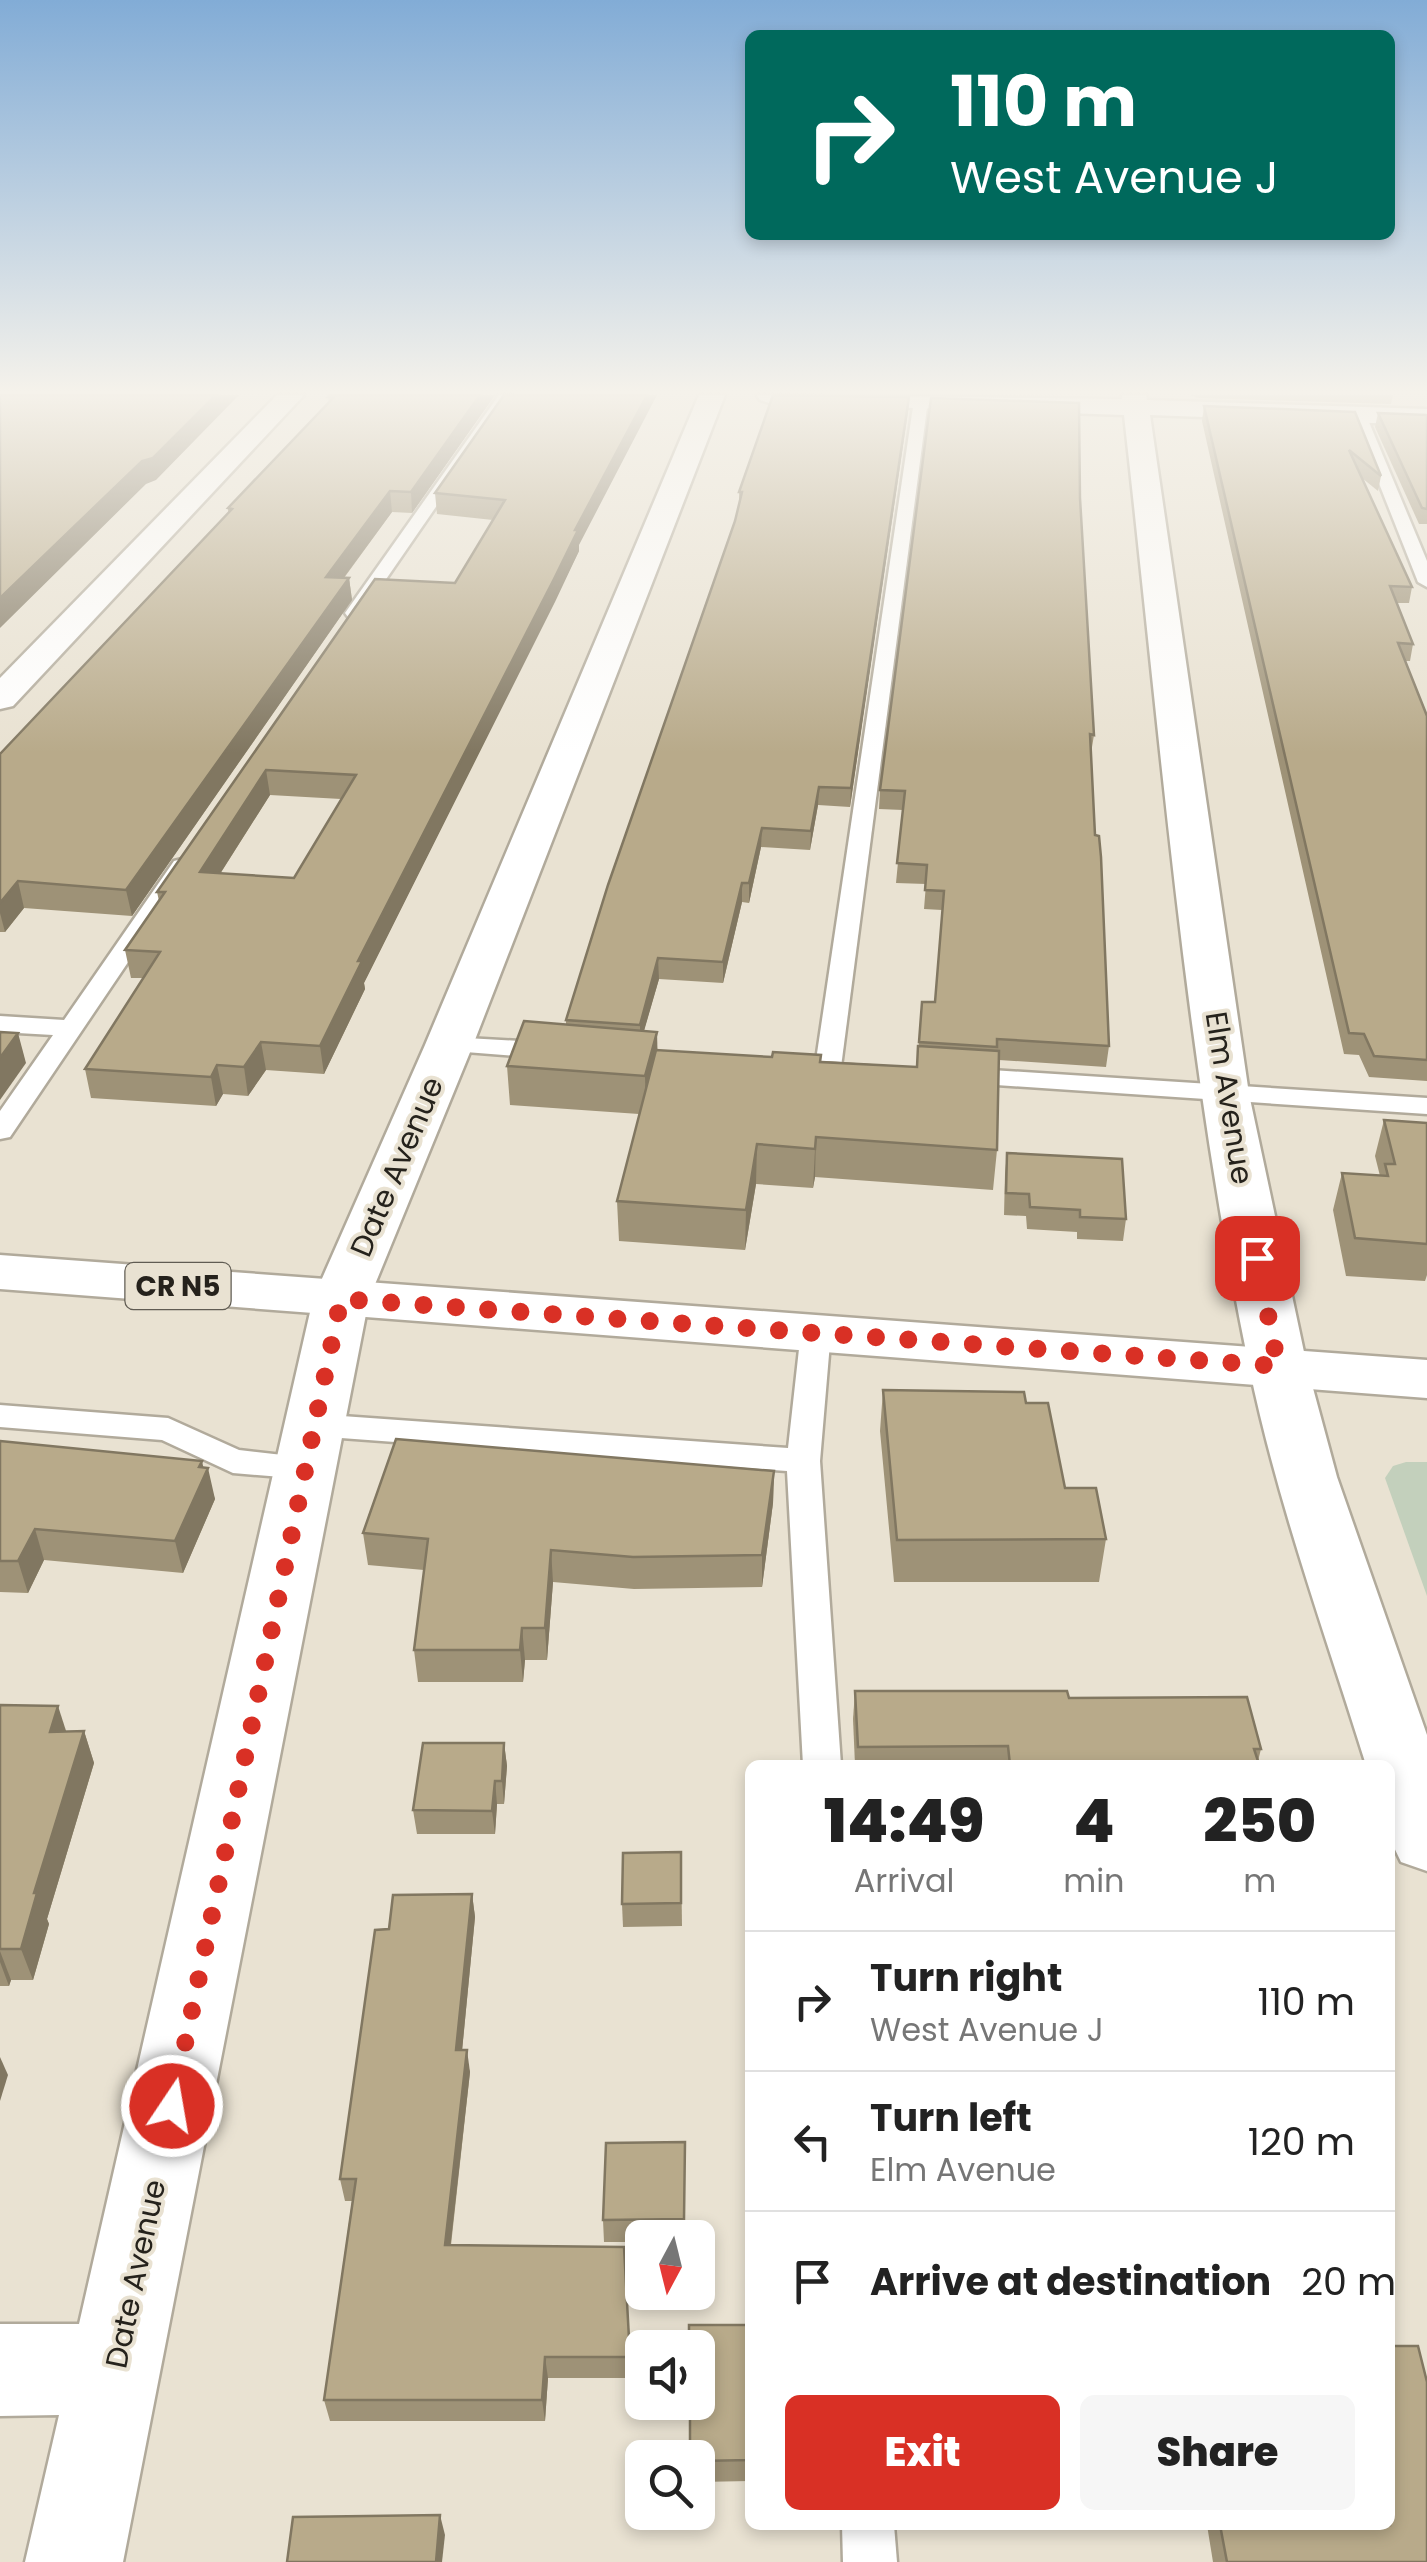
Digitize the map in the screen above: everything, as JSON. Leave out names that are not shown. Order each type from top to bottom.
[{"type":"street","points":[[0,698],[176,515]]},
{"type":"street","name":"Date Avenue","points":[[74,2562],[341,1299],[449,1044],[663,515]]},
{"type":"street","name":"Elm Avenue","points":[[1150,515],[1225,1094],[1278,1366],[1306,1477],[1427,1840]]},
{"type":"street","name":"CR N5","points":[[0,1272],[1427,1378]]},
{"type":"street","points":[[0,2370],[116,2369]]},
{"type":"lane","points":[[345,626],[422,515]]},
{"type":"lane","points":[[829,1067],[906,515]]},
{"type":"lane","points":[[1400,515],[1427,582]]},
{"type":"lane","points":[[0,1131],[191,852]]},
{"type":"lane","points":[[0,1024],[72,1028]]},
{"type":"lane","points":[[449,1044],[582,1052]]},
{"type":"lane","points":[[928,1074],[1427,1106]]},
{"type":"lane","points":[[816,1331],[803,1461],[822,1760]]},
{"type":"lane","points":[[0,1416],[168,1428],[233,1461],[310,1446],[803,1461]]},
{"type":"lane","points":[[868,2530],[870,2562]]},
{"type":"green space","points":[[1427,1462],[1427,1596],[1385,1478],[1393,1466]]},
{"type":"building","points":[[0,515],[86,515],[0,598]]},
{"type":"building","points":[[227,515],[372,515],[326,577],[349,578],[126,890],[18,881],[0,903],[0,754]]},
{"type":"building","points":[[496,515],[583,515],[358,961],[362,961],[320,1046],[261,1042],[244,1067],[217,1065],[211,1077],[85,1069],[160,952],[125,950],[165,892],[157,892],[375,579],[455,583]],"holes":[[[266,770],[356,775],[294,878],[200,872]]]},
{"type":"building","points":[[737,515],[892,515],[851,788],[819,787],[811,831],[762,828],[749,883],[742,883],[723,962],[658,958],[640,1025],[566,1020],[608,885]]},
{"type":"building","points":[[916,515],[1081,515],[1109,1046],[997,1039],[997,1047],[919,1042],[922,1002],[935,1002],[944,891],[925,890],[927,865],[897,863],[905,791],[880,790]]},
{"type":"building","points":[[1229,515],[1379,515],[1412,587],[1390,586],[1413,644],[1398,643],[1427,716],[1427,1060],[1374,1056],[1364,1034],[1349,1033]]},
{"type":"building","points":[[524,1021],[657,1032],[645,1076],[507,1066]]},
{"type":"building","points":[[0,1032],[18,1033],[0,1058]]},
{"type":"building","points":[[918,1046],[999,1051],[997,1150],[816,1137],[815,1149],[757,1144],[746,1210],[617,1201],[656,1050],[772,1057],[773,1052],[821,1055],[820,1062],[917,1067]]},
{"type":"building","points":[[1384,1120],[1427,1123],[1427,1244],[1355,1238],[1342,1173],[1388,1176],[1385,1164],[1395,1164]]},
{"type":"building","points":[[1007,1153],[1122,1159],[1126,1219],[1080,1217],[1080,1210],[1030,1207],[1029,1194],[1006,1193]]},
{"type":"building","points":[[883,1390],[1024,1392],[1026,1403],[1048,1403],[1065,1488],[1096,1488],[1106,1539],[897,1540]]},
{"type":"building","points":[[396,1439],[774,1471],[762,1555],[633,1557],[551,1550],[545,1628],[522,1628],[520,1650],[414,1650],[428,1539],[363,1533]]},
{"type":"building","points":[[0,1441],[202,1461],[199,1467],[208,1468],[175,1541],[35,1529],[18,1561],[0,1561]]},
{"type":"building","points":[[855,1691],[1067,1691],[1069,1698],[1247,1697],[1261,1749],[1254,1749],[1258,1760],[1009,1760],[1008,1746],[858,1747]]},
{"type":"building","points":[[0,1705],[58,1706],[50,1732],[84,1731],[34,1893],[21,1949],[0,1949]]},
{"type":"building","points":[[423,1743],[504,1743],[502,1781],[495,1781],[492,1811],[413,1810]]},
{"type":"building","points":[[681,1852],[681,1903],[622,1904],[623,1853]]},
{"type":"building","points":[[472,1894],[456,2050],[467,2050],[445,2245],[624,2247],[629,2330],[625,2330],[625,2357],[545,2357],[542,2400],[324,2400],[356,2179],[340,2179],[375,1930],[389,1929],[393,1895]]},
{"type":"building","points":[[685,2142],[684,2219],[603,2220],[606,2143]]},
{"type":"building","points":[[689,2325],[745,2325],[745,2460],[715,2461],[715,2440],[690,2440],[690,2420],[715,2420],[715,2330],[689,2330]]},
{"type":"building","points":[[1395,2346],[1418,2346],[1427,2382],[1427,2562],[1227,2562],[1221,2530],[1395,2530]]},
{"type":"building","points":[[440,2515],[436,2562],[287,2562],[293,2517]]},
{"type":"route","points":[[172,2106],[341,1299],[1278,1366],[1257,1258]]}]
